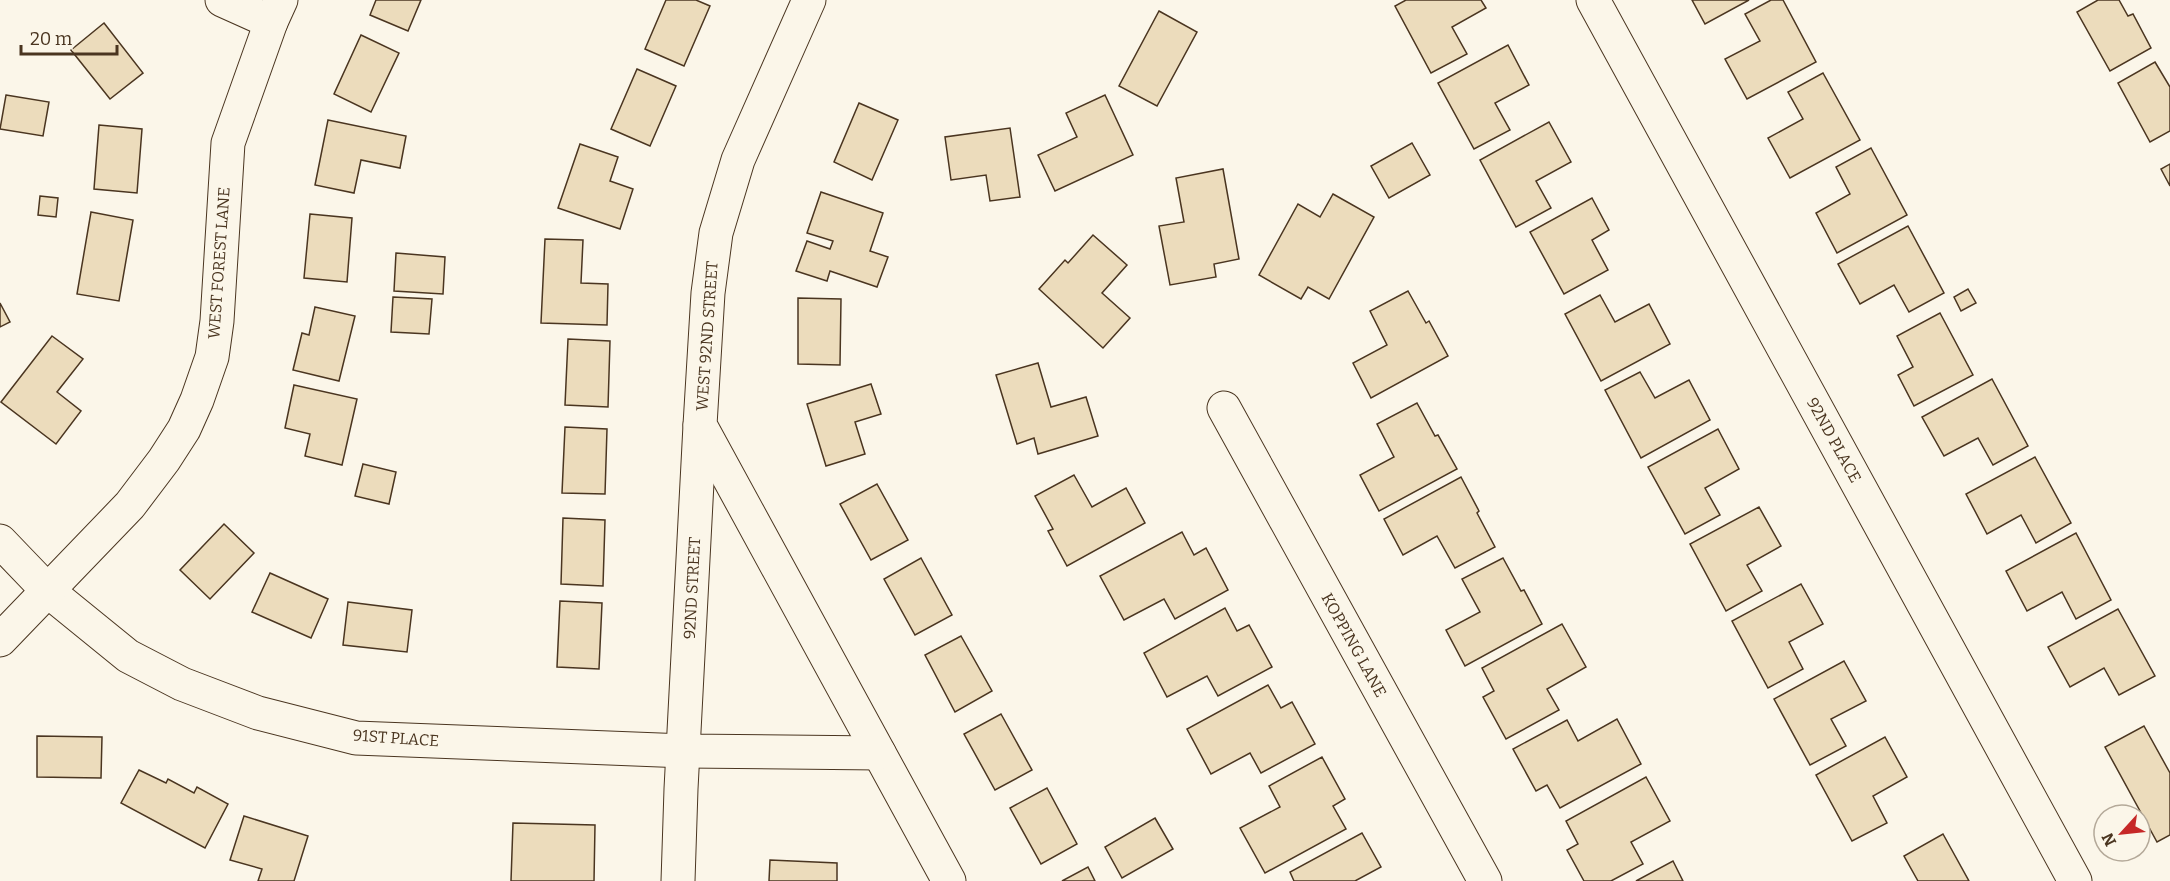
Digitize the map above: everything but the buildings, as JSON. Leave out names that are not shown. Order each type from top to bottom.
[{"type":"street","points":[[222,0],[276,11]]},
{"type":"street","name":"WEST 92ND STREET","points":[[809,0],[738,160],[716,233],[708,293],[700,424],[949,881]]},
{"type":"street","name":"92ND PLACE","points":[[1593,0],[2075,881]]},
{"type":"street","name":"WEST FOREST LANE","points":[[0,640],[130,505],[179,437],[197,400],[212,357],[217,321],[228,143],[276,11]]},
{"type":"street","name":"KOPPING LANE","points":[[1224,408],[1485,881]]},
{"type":"street","name":"92ND STREET","points":[[685,751],[700,424]]},
{"type":"street","name":"91ST PLACE","points":[[0,542],[48,591],[128,656],[182,684],[258,713],[356,738],[685,751]]},
{"type":"street","points":[[678,881],[685,751],[879,753]]}]
